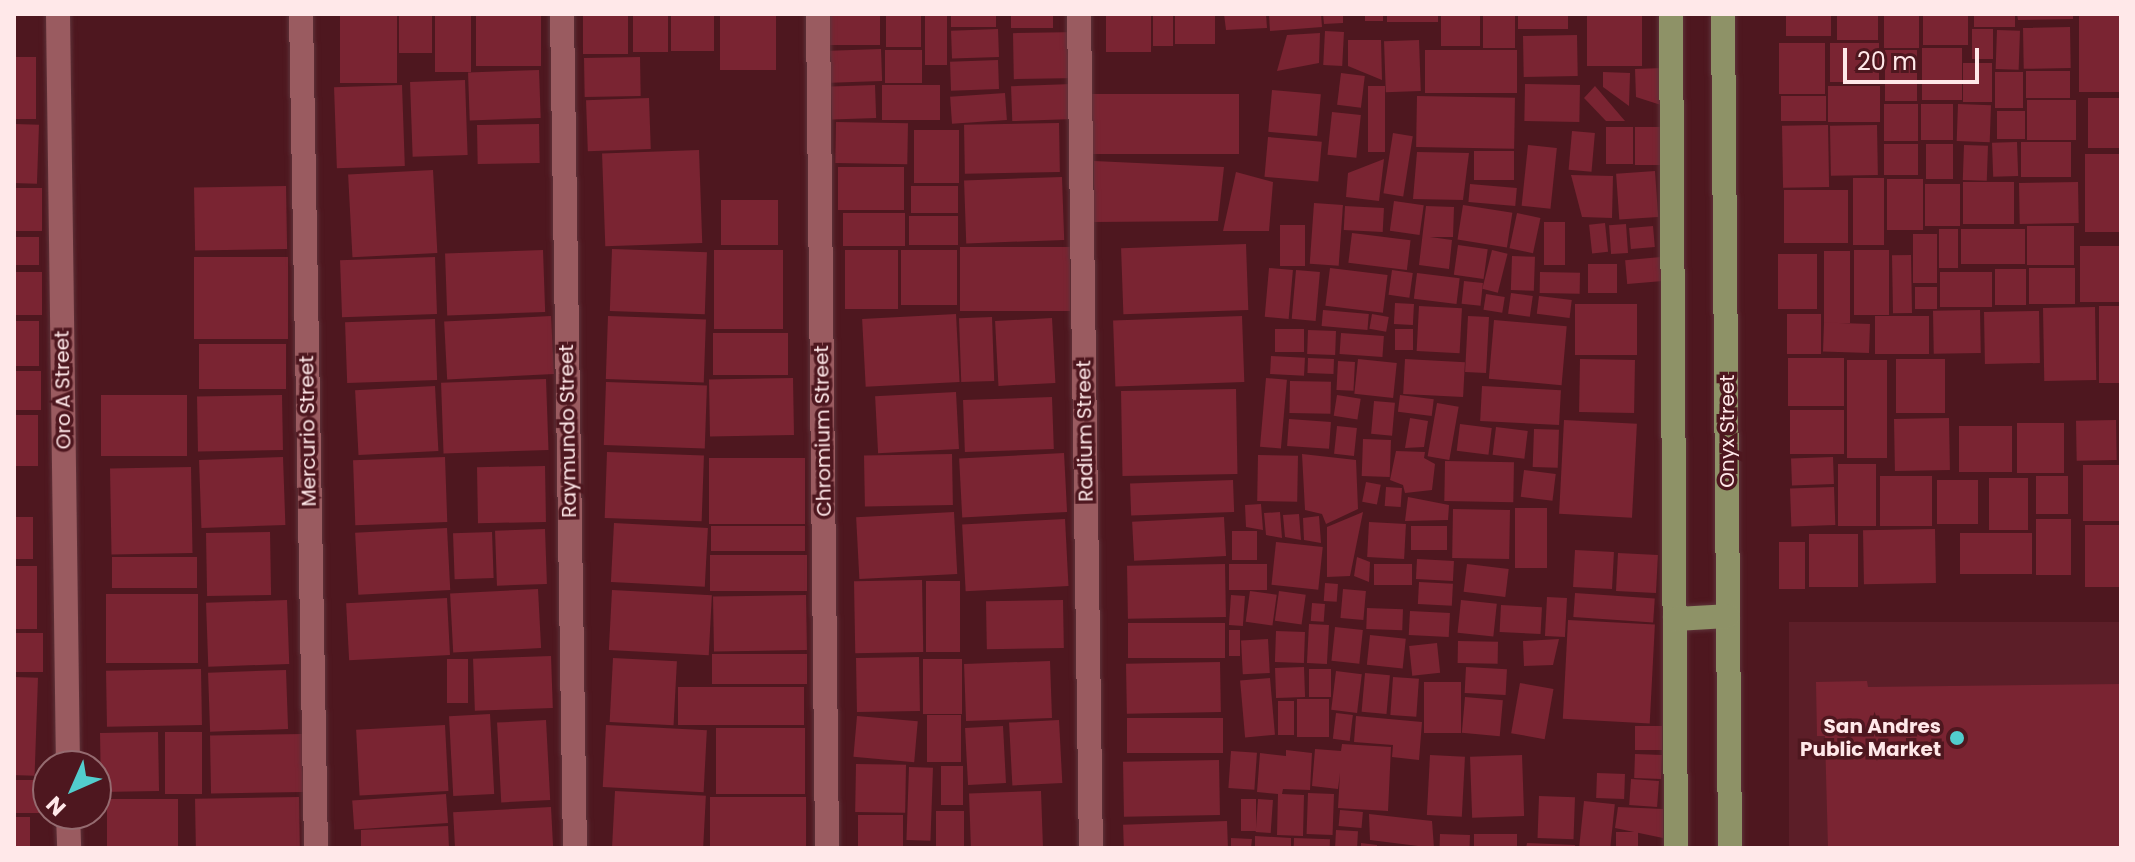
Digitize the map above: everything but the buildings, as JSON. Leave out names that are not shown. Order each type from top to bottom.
[{"type":"main road","points":[[1671,14],[1676,848]]},
{"type":"main road","name":"Onyx Street","points":[[1723,14],[1730,848]]},
{"type":"main road","points":[[1675,619],[1728,616]]},
{"type":"street","name":"Oro A Street","points":[[58,14],[68,750]]},
{"type":"street","name":"Mercurio Street","points":[[301,14],[316,848]]},
{"type":"street","name":"Raymundo Street","points":[[562,14],[575,848]]},
{"type":"street","name":"Chromium Street","points":[[818,14],[827,848]]},
{"type":"street","name":"Radium Street","points":[[1079,14],[1091,848]]},
{"type":"shaded area","name":"San Andres Public Market","points":[[1789,622],[2121,622],[2121,848],[1789,848]]},
{"type":"place","name":"San Andres Public Market","points":[[1957,738]]}]
